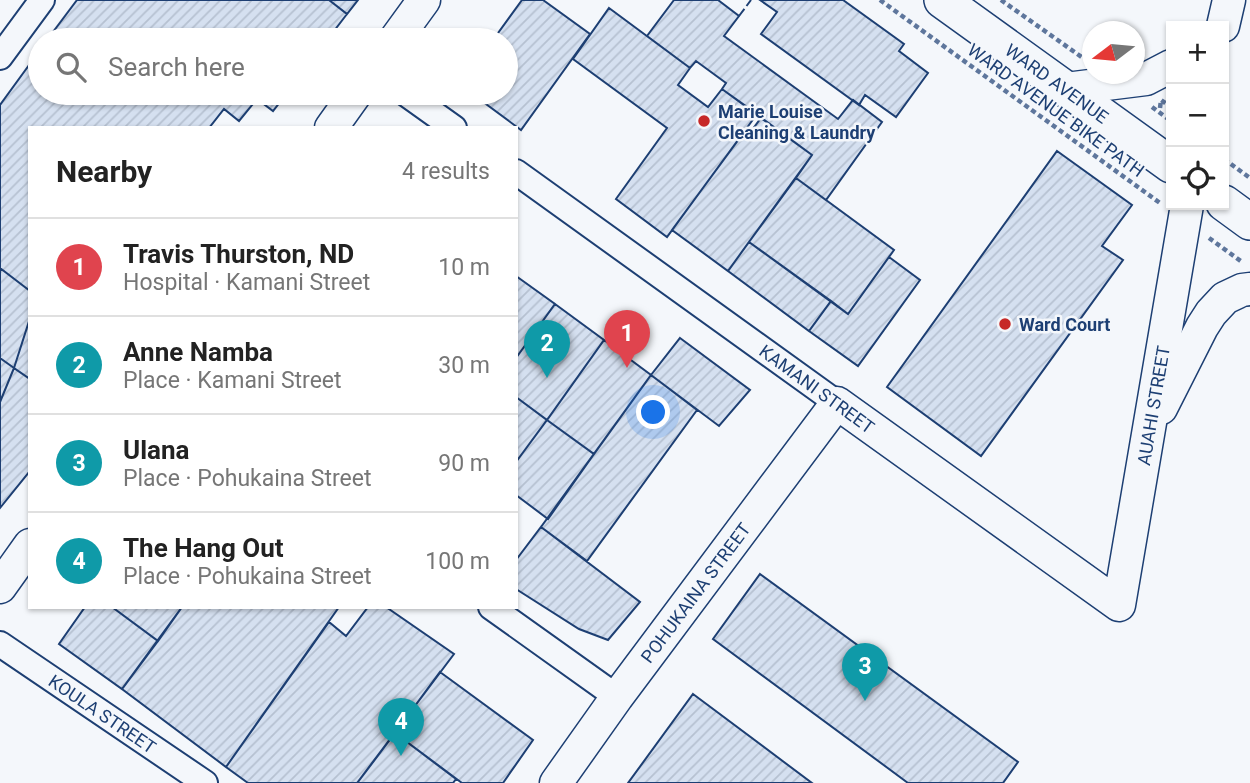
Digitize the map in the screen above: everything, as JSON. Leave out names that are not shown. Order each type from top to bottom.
[{"type":"main road","name":"WARD AVENUE","points":[[942,0],[1166,162]]},
{"type":"main road","points":[[1229,207],[1250,222]]},
{"type":"street","points":[[0,57],[42,0]]},
{"type":"street","points":[[404,28],[424,0]]},
{"type":"street","points":[[1066,89],[1146,79],[1166,69]]},
{"type":"street","points":[[332,126],[347,105]]},
{"type":"street","points":[[422,105],[451,126]]},
{"type":"street","name":"KAMANI STREET","points":[[518,173],[1119,605]]},
{"type":"street","name":"AUAHI STREET","points":[[1119,605],[1186,213]]},
{"type":"street","points":[[1147,438],[1211,313],[1225,298],[1250,289]]},
{"type":"street","name":"POHUKAINA STREET","points":[[556,783],[837,403]]},
{"type":"street","points":[[0,587],[28,548]]},
{"type":"street","points":[[494,609],[617,697]]},
{"type":"street","name":"KOULA STREET","points":[[0,644],[205,783]]},
{"type":"path","name":"WARD AVENUE BIKE PATH","points":[[880,0],[1186,213],[1250,268]]},
{"type":"path","points":[[1001,0],[1082,57]]},
{"type":"path","points":[[1229,163],[1250,178]]},
{"type":"building","points":[[77,0],[329,0],[347,14],[336,28],[56,28]]},
{"type":"building","points":[[329,0],[358,0],[347,14]]},
{"type":"building","points":[[522,0],[543,0],[590,34],[521,130],[487,105],[518,105],[518,28],[502,28]]},
{"type":"building","points":[[674,0],[718,0],[739,16],[724,36],[838,119],[853,100],[882,122],[826,200],[796,178],[812,155],[722,89],[726,83],[696,61],[690,68],[647,36]]},
{"type":"building","points":[[760,0],[843,0],[904,44],[899,51],[928,73],[896,117],[865,95],[859,105],[761,34],[777,12]]},
{"type":"building","name":"Marie Louise Cleaning & Laundry","points":[[609,8],[690,68],[678,85],[708,107],[722,89],[757,114],[667,237],[616,199],[667,128],[573,59]]},
{"type":"building","points":[[28,66],[28,105],[252,105],[239,121],[224,109],[211,126],[28,126],[28,289],[0,268],[0,105]]},
{"type":"building","points":[[265,105],[278,105],[273,111]]},
{"type":"building","points":[[761,118],[812,155],[728,271],[672,230],[742,135],[746,138]]},
{"type":"building","name":"Ward Court","points":[[1057,151],[1132,205],[1102,246],[1123,260],[981,456],[887,387]]},
{"type":"building","points":[[796,178],[894,250],[848,314],[749,242]]},
{"type":"building","points":[[749,242],[831,301],[809,331],[728,271]]},
{"type":"building","points":[[889,257],[920,280],[858,366],[809,331],[831,301],[848,314]]},
{"type":"building","points":[[0,268],[28,289],[28,324],[14,368],[0,358]]},
{"type":"building","points":[[518,277],[555,304],[518,355]]},
{"type":"building","points":[[555,304],[604,340],[547,420],[518,398],[518,355]]},
{"type":"building","points":[[28,324],[28,378],[14,368]]},
{"type":"building","points":[[680,338],[750,390],[719,426],[651,375]]},
{"type":"building","points":[[604,340],[651,375],[594,454],[547,420]]},
{"type":"building","points":[[0,358],[14,368],[0,402]]},
{"type":"building","points":[[14,368],[28,378],[28,473],[0,508],[0,402]]},
{"type":"building","points":[[651,375],[697,410],[587,561],[541,527]]},
{"type":"building","points":[[518,398],[547,420],[518,459]]},
{"type":"building","points":[[547,420],[594,454],[548,519],[518,496],[518,459]]},
{"type":"building","points":[[541,527],[640,602],[608,640],[579,629],[518,590],[518,557]]},
{"type":"building","points":[[760,574],[1018,762],[1003,783],[908,783],[713,639]]},
{"type":"building","points":[[84,609],[115,609],[158,641],[122,689],[59,644]]},
{"type":"building","points":[[115,609],[181,609],[158,641]]},
{"type":"building","points":[[181,609],[338,609],[226,767],[122,689]]},
{"type":"building","points":[[366,609],[389,609],[454,654],[357,783],[248,783],[226,767],[329,622],[346,636]]},
{"type":"building","points":[[440,672],[533,740],[503,783],[462,783],[395,733]]},
{"type":"building","points":[[693,694],[812,783],[628,783]]},
{"type":"building","points":[[395,733],[456,779],[453,783],[358,782]]},
{"type":"fence","points":[[739,16],[751,0]]},
{"type":"place","name":"Marie Louise Cleaning & Laundry","points":[[704,121]]},
{"type":"place","name":"Ward Court","points":[[1005,324]]},
{"type":"place","name":"Travis Thurston, ND","points":[[627,368]]},
{"type":"place","name":"Anne Namba","points":[[547,378]]},
{"type":"place","name":"Ulana","points":[[865,701]]},
{"type":"place","name":"The Hang Out","points":[[401,756]]}]
